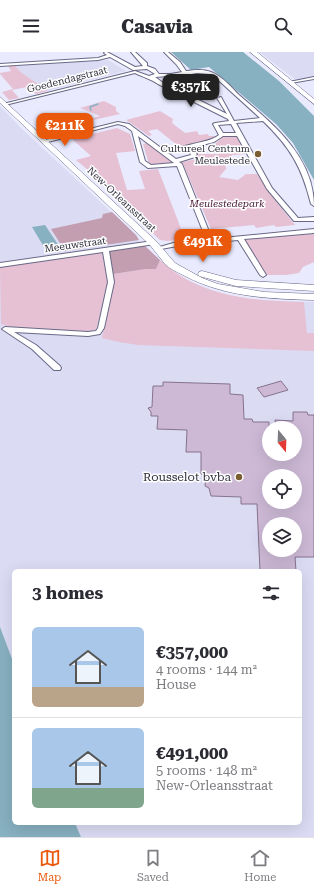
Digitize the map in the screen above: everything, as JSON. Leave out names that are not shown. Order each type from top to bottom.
[{"type":"main road","points":[[253,52],[314,102]]},
{"type":"main road","name":"New-Orleansstraat","points":[[2,101],[156,246],[169,263],[205,283],[224,289],[266,296],[314,298]]},
{"type":"main road","name":"New-Orleansstraat","points":[[156,246],[176,260],[196,271],[224,281],[314,288]]},
{"type":"street","points":[[104,52],[146,77],[201,72],[214,75],[265,119],[282,136],[298,158],[309,181],[314,204]]},
{"type":"street","points":[[133,52],[145,64],[146,67],[152,69],[160,83],[231,120]]},
{"type":"street","points":[[166,52],[186,73]]},
{"type":"street","points":[[0,65],[110,56]]},
{"type":"street","name":"Goedendagstraat","points":[[2,101],[146,67]]},
{"type":"street","points":[[291,82],[314,78]]},
{"type":"street","points":[[219,98],[270,189],[296,220],[296,226],[291,233]]},
{"type":"street","points":[[222,135],[215,124],[231,120],[265,119]]},
{"type":"street","points":[[44,141],[118,123],[127,125],[177,163],[210,241]]},
{"type":"street","points":[[134,130],[146,165],[150,167],[177,163],[194,155],[191,149],[187,148]]},
{"type":"street","points":[[164,153],[187,148],[190,145],[212,143],[222,135],[240,134]]},
{"type":"street","points":[[137,142],[148,140]]},
{"type":"street","points":[[296,220],[314,219]]},
{"type":"street","name":"Meeuwstraat","points":[[0,265],[106,249],[156,246],[314,231]]},
{"type":"street","points":[[240,238],[263,275]]},
{"type":"street","points":[[2,329],[88,334],[98,333],[101,328],[111,282],[106,249]]},
{"type":"street","points":[[2,329],[34,347],[57,368]]},
{"type":"shaded area","points":[[171,52],[243,52],[279,81],[314,116],[314,180],[293,143],[276,124],[209,67],[191,70]]},
{"type":"shaded area","points":[[259,52],[314,52],[314,77],[296,80]]},
{"type":"shaded area","points":[[108,60],[126,71],[48,91],[22,73],[15,66]]},
{"type":"shaded area","points":[[0,106],[20,127],[136,235],[139,241],[174,273],[188,281],[229,296],[254,300],[314,302],[314,837],[81,837],[76,825],[302,825],[302,569],[12,569],[12,659],[0,627]]},
{"type":"shaded area","points":[[112,212],[136,235],[139,240],[65,251],[51,229],[102,218],[103,214]]},
{"type":"shaded area","points":[[45,225],[61,249],[47,252],[32,227]]},
{"type":"shaded area","points":[[145,246],[160,260],[156,269],[145,269],[113,274],[109,251]]},
{"type":"shaded area","points":[[0,627],[12,659],[12,825],[76,825],[81,837],[0,837]]},
{"type":"green space","points":[[8,66],[15,66],[22,73],[48,91],[36,94],[27,87],[12,90],[19,98],[9,100],[2,92],[13,89],[0,74],[11,71]]},
{"type":"green space","points":[[104,101],[116,107],[116,111],[120,114],[67,126],[100,116],[80,108]]},
{"type":"green space","points":[[160,111],[173,119],[172,123],[185,133],[197,131],[199,135],[208,134],[209,136],[218,136],[211,142],[192,144],[167,150],[161,145],[164,144],[169,148],[177,145],[157,129],[148,131],[152,135],[149,136],[126,120]]},
{"type":"green space","points":[[117,128],[130,134],[135,151],[116,153],[127,190],[145,189],[139,171],[158,169],[185,239],[167,241],[160,240],[110,193],[112,190],[76,160],[91,156],[72,139]]},
{"type":"green space","name":"Meulestedepark","points":[[222,137],[237,137],[246,154],[232,155],[230,159],[225,160],[226,169],[219,177],[238,180],[246,174],[257,174],[271,195],[295,225],[276,227],[274,225],[256,228],[254,225],[211,229],[181,162],[197,159],[200,157],[197,156],[197,154],[220,154],[215,144]]},
{"type":"green space","points":[[149,143],[174,163],[149,164],[143,144]]},
{"type":"green space","points":[[314,233],[314,262],[303,267],[299,273],[286,275],[267,275],[243,239]]},
{"type":"green space","points":[[102,252],[108,283],[96,330],[84,332],[11,327],[1,324],[0,267]]},
{"type":"green space","points":[[160,260],[175,272],[192,282],[209,289],[246,298],[304,302],[307,333],[314,333],[314,351],[138,345],[102,338],[114,282],[113,274],[145,269],[156,269]]},
{"type":"building","points":[[281,381],[288,390],[264,397],[257,388]]},
{"type":"building","name":"Rousselot bvba","points":[[163,382],[230,384],[230,394],[243,395],[244,419],[252,419],[253,422],[262,422],[262,461],[302,461],[302,421],[293,421],[293,412],[307,412],[308,415],[314,415],[314,557],[302,557],[302,517],[262,517],[262,557],[295,557],[296,569],[260,569],[257,504],[241,504],[241,497],[211,496],[209,488],[205,486],[206,475],[201,474],[201,452],[186,452],[187,430],[157,429],[158,416],[151,416],[151,412],[148,408],[152,407],[153,386],[163,386]]},
{"type":"waterway","points":[[91,110],[90,107],[98,104]]},
{"type":"place","name":"Cultureel Centrum Meulestede","points":[[258,154]]},
{"type":"place","name":"Rousselot bvba","points":[[239,477]]}]
